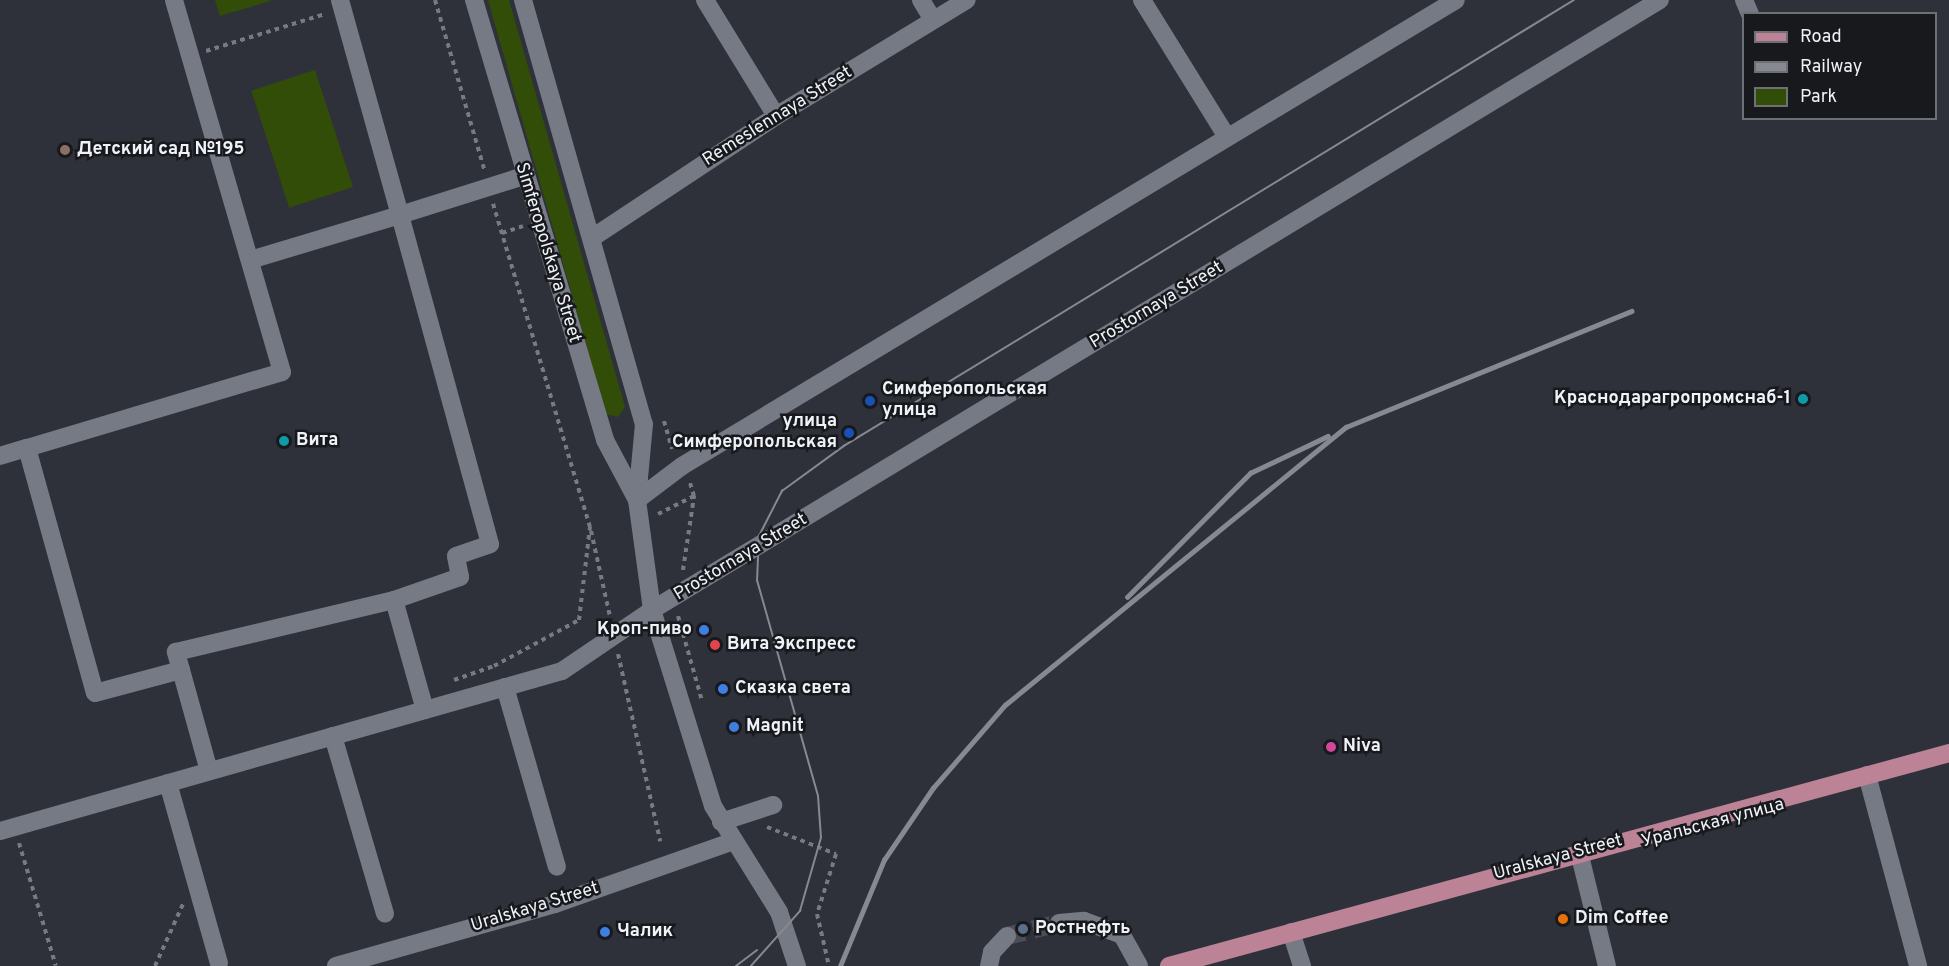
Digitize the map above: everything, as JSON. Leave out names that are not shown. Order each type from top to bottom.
[{"type":"main road","name":"Uralskaya Street","points":[[1169,966],[1292,936],[1868,778],[1949,753]]},
{"type":"main road","points":[[1868,778],[1949,761]]},
{"type":"main road","points":[[1199,966],[1292,936]]},
{"type":"street","points":[[0,456],[282,372],[174,0]]},
{"type":"street","name":"Simferopolskaya Street","points":[[474,0],[524,176],[604,440],[637,500]]},
{"type":"street","name":"Simferopolskaya Street","points":[[523,0],[644,424],[637,500],[652,610],[721,822],[731,842],[779,912],[797,966]]},
{"type":"street","points":[[705,0],[776,116]]},
{"type":"street","points":[[921,0],[933,20]]},
{"type":"street","name":"Remeslennaya Street","points":[[592,238],[776,116],[967,0]]},
{"type":"street","points":[[1142,0],[1227,137]]},
{"type":"street","points":[[637,500],[682,466],[1456,0]]},
{"type":"street","name":"Prostornaya Street","points":[[7,829],[562,671],[652,610],[1660,0]]},
{"type":"street","points":[[209,771],[176,652],[394,600],[460,577],[456,556],[490,544],[341,4]]},
{"type":"street","points":[[249,260],[524,176]]},
{"type":"street","points":[[27,448],[95,693],[182,669]]},
{"type":"street","points":[[394,600],[425,710]]},
{"type":"street","points":[[505,687],[557,867]]},
{"type":"street","points":[[333,736],[385,914]]},
{"type":"street","points":[[1868,778],[1918,966]]},
{"type":"street","points":[[168,783],[219,963]]},
{"type":"street","points":[[721,822],[772,805]]},
{"type":"street","name":"Uralskaya Street","points":[[336,966],[555,904],[731,842]]},
{"type":"street","points":[[1580,856],[1607,966]]},
{"type":"street","points":[[1059,923],[1084,921],[1122,935],[1139,966]]},
{"type":"street","points":[[989,966],[992,951],[1007,936]]},
{"type":"street","points":[[1292,936],[1302,966]]},
{"type":"path","points":[[435,0],[590,527],[660,841]]},
{"type":"path","points":[[190,56],[341,4]]},
{"type":"path","points":[[683,570],[694,496],[686,474]]},
{"type":"path","points":[[654,516],[694,496]]},
{"type":"path","points":[[449,682],[494,666],[579,620],[590,527]]},
{"type":"path","points":[[761,825],[836,854],[817,914],[829,966]]},
{"type":"path","points":[[7,829],[56,966]]},
{"type":"path","points":[[155,966],[172,937],[184,897]]},
{"type":"green space","points":[[215,0],[273,0],[220,16]]},
{"type":"green space","points":[[488,0],[509,0],[625,407],[618,417],[606,414]]},
{"type":"green space","points":[[315,70],[353,187],[289,208],[251,91]]},
{"type":"tunnel","points":[[1007,936],[1059,923]]},
{"type":"tram line","points":[[751,966],[800,911],[821,838],[818,796],[757,581],[759,536],[782,491],[844,446],[1574,0]]},
{"type":"tram line","points":[[736,966],[757,950]]},
{"type":"railway","points":[[840,966],[884,860],[933,788],[1005,705],[1346,427],[1631,311]]},
{"type":"railway","points":[[1127,597],[1250,473],[1328,436]]},
{"type":"place","name":"Детский сад №195","points":[[65,150]]},
{"type":"place","name":"Краснодарагропромснаб-1","points":[[1803,399]]},
{"type":"place","name":"Симферопольская улица","points":[[870,401]]},
{"type":"place","name":"улица Симферопольская","points":[[849,433]]},
{"type":"place","name":"Вита","points":[[284,441]]},
{"type":"place","name":"Кроп-пиво","points":[[704,630]]},
{"type":"place","name":"Вита Экспресс","points":[[715,645]]},
{"type":"place","name":"Сказка света","points":[[723,689]]},
{"type":"place","name":"Magnit","points":[[734,727]]},
{"type":"place","name":"Niva","points":[[1331,747]]},
{"type":"place","name":"Dim Coffee","points":[[1563,919]]},
{"type":"place","name":"Ростнефть","points":[[1023,929]]},
{"type":"place","name":"Чалик","points":[[605,932]]}]
